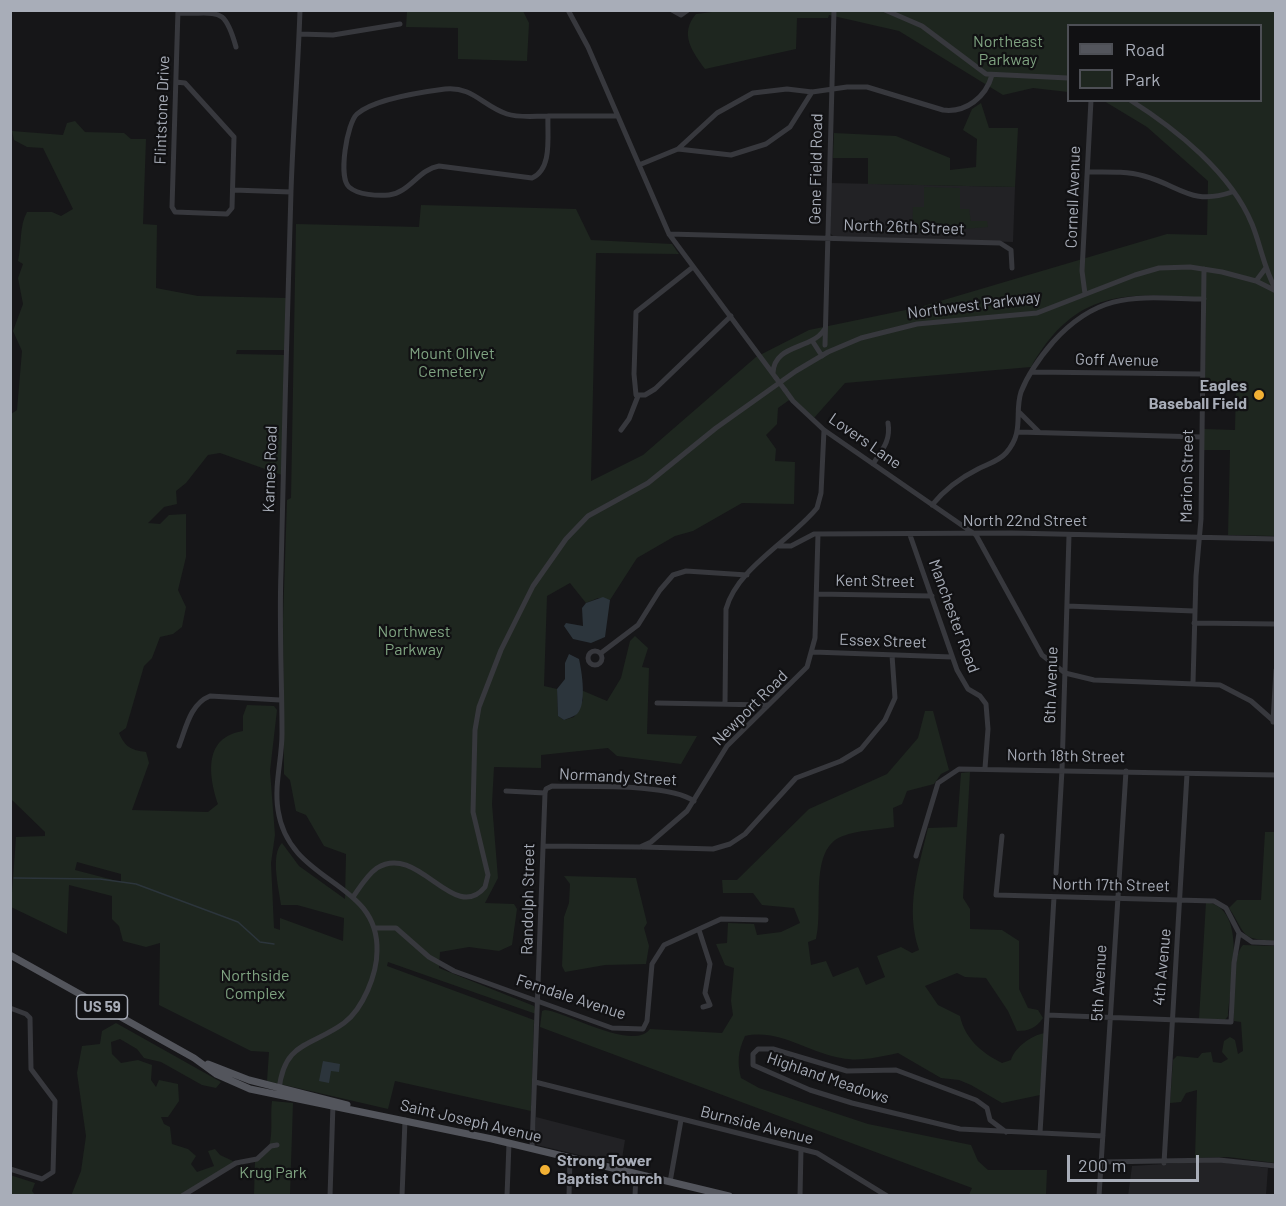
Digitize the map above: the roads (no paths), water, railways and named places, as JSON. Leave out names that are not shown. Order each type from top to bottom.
[{"type":"main road","name":"Saint Joseph Avenue","points":[[10,955],[194,1058],[228,1080],[279,1097],[333,1103]]},
{"type":"main road","name":"Saint Joseph Avenue","points":[[194,1058],[249,1080],[333,1103],[570,1157],[701,1192],[729,1196]]},
{"type":"street","name":"Karnes Road","points":[[300,10],[291,192],[280,600],[282,736],[278,807],[285,833],[306,863],[353,897]]},
{"type":"street","name":"Lovers Lane","points":[[568,10],[588,47],[669,234],[693,267],[792,401],[824,430],[980,540],[1041,655],[1065,673],[1094,680],[1194,683],[1229,688],[1251,701],[1274,723]]},
{"type":"street","points":[[672,10],[681,15],[688,10]]},
{"type":"street","points":[[885,10],[922,26],[971,65],[992,75],[1067,78]]},
{"type":"street","name":"Gene Field Road","points":[[825,345],[834,11]]},
{"type":"street","points":[[178,12],[218,15],[225,18],[236,47]]},
{"type":"street","name":"Flintstone Drive","points":[[178,12],[173,210],[230,212],[233,190]]},
{"type":"street","points":[[299,34],[333,35],[400,24]]},
{"type":"street","points":[[639,165],[678,149],[697,129],[738,99],[753,93],[777,90],[812,92],[847,87],[867,87],[943,110],[954,110],[978,99],[985,92],[992,75]]},
{"type":"street","points":[[176,82],[184,83],[234,137],[233,190],[291,192]]},
{"type":"street","points":[[548,116],[546,160],[541,173],[532,178],[439,166],[429,168],[405,188],[390,195],[358,192],[350,188],[345,180],[349,126],[357,114],[375,104],[455,89],[473,94],[509,115],[548,116],[587,118],[617,116]]},
{"type":"street","points":[[678,149],[731,155],[766,144],[790,127],[812,92]]},
{"type":"street","name":"Cornell Avenue","points":[[1085,294],[1082,272],[1091,102]]},
{"type":"street","points":[[1133,102],[1169,125],[1192,146],[1232,192],[1252,225],[1265,268],[1275,290]]},
{"type":"street","points":[[1088,172],[1143,176],[1196,197],[1217,197],[1232,192]]},
{"type":"street","name":"North 26th Street","points":[[669,234],[1000,243],[1011,250],[1012,268]]},
{"type":"street","name":"Northwest Parkway","points":[[353,897],[379,866],[393,864],[417,869],[458,896],[465,898],[480,893],[485,887],[488,875],[472,812],[476,718],[501,650],[537,579],[566,539],[588,516],[648,483],[716,428],[828,352],[861,338],[900,328],[951,320],[1025,316],[1051,309],[1148,270],[1174,266],[1204,269],[1256,281],[1275,290]]},
{"type":"street","points":[[638,396],[634,392],[633,374],[636,312],[693,267]]},
{"type":"street","points":[[1256,281],[1265,268]]},
{"type":"street","name":"Marion Street","points":[[1194,683],[1194,611],[1201,519],[1204,269]]},
{"type":"street","points":[[932,505],[950,485],[1006,453],[1018,432],[1022,392],[1047,348],[1066,327],[1096,307],[1124,299],[1204,299]]},
{"type":"street","points":[[621,430],[629,419],[638,396],[655,389],[731,316]]},
{"type":"street","points":[[761,358],[777,358],[785,352],[815,340],[825,328]]},
{"type":"street","points":[[815,340],[825,345],[828,352]]},
{"type":"street","points":[[815,340],[822,356]]},
{"type":"street","points":[[774,376],[777,358]]},
{"type":"street","name":"Goff Avenue","points":[[1032,372],[1202,374]]},
{"type":"street","points":[[1020,412],[1040,433]]},
{"type":"street","points":[[873,464],[887,443],[890,434],[888,423]]},
{"type":"street","points":[[725,704],[726,609],[734,589],[819,504],[824,430]]},
{"type":"street","points":[[1018,432],[1201,437]]},
{"type":"street","name":"North 22nd Street","points":[[779,546],[791,546],[810,534],[973,533],[1275,539]]},
{"type":"street","name":"Newport Road","points":[[640,847],[687,812],[720,755],[768,705],[804,673],[813,652],[818,534]]},
{"type":"street","name":"Manchester Road","points":[[910,535],[952,657],[964,684],[983,698],[987,709],[985,768]]},
{"type":"street","name":"6th Avenue","points":[[1056,873],[1062,770],[1069,535]]},
{"type":"street","points":[[601,653],[638,625],[660,590],[673,575],[686,571],[747,575]]},
{"type":"street","name":"Kent Street","points":[[817,594],[932,596]]},
{"type":"street","points":[[1067,606],[1194,611]]},
{"type":"street","points":[[1194,623],[1275,624]]},
{"type":"street","name":"Essex Street","points":[[813,652],[952,657]]},
{"type":"street","points":[[543,846],[713,849],[730,844],[744,834],[796,778],[841,761],[861,749],[885,720],[895,698],[892,655]]},
{"type":"street","points":[[1274,723],[1275,670]]},
{"type":"street","points":[[179,746],[194,708],[201,700],[210,696],[280,700]]},
{"type":"street","points":[[657,703],[768,705]]},
{"type":"street","name":"North 18th Street","points":[[916,856],[938,783],[959,769],[1275,775]]},
{"type":"street","name":"5th Avenue","points":[[1099,1196],[1126,771]]},
{"type":"street","name":"4th Avenue","points":[[1164,1163],[1187,774]]},
{"type":"street","name":"Normandy Street","points":[[506,791],[545,793],[546,789],[552,786],[654,789],[681,794],[694,801]]},
{"type":"street","name":"Randolph Street","points":[[532,1148],[545,793]]},
{"type":"street","name":"North 17th Street","points":[[1002,836],[996,894],[1209,900],[1224,905],[1239,933]]},
{"type":"street","points":[[279,1097],[282,1069],[294,1051],[346,1022],[361,1002],[377,959],[374,928],[363,908],[353,897]]},
{"type":"street","points":[[1040,1133],[1054,897]]},
{"type":"street","name":"Ferndale Avenue","points":[[374,928],[396,928],[441,965],[612,1028],[632,1031],[643,1029],[648,1016],[653,959],[660,949],[675,938],[721,919],[766,920]]},
{"type":"street","points":[[699,930],[710,964],[705,993],[701,998]]},
{"type":"street","points":[[1047,1015],[1231,1022],[1234,963],[1239,933],[1252,942],[1275,943]]},
{"type":"street","points":[[703,1007],[710,1005],[705,993]]},
{"type":"street","points":[[10,1008],[27,1014],[30,1018],[31,1069],[53,1096],[55,1115],[54,1167],[51,1174],[39,1178],[10,1169]]},
{"type":"street","name":"Highland Meadows","points":[[759,1049],[773,1049],[847,1071],[896,1070],[976,1100],[987,1108],[990,1120],[1006,1132],[960,1129],[852,1103],[755,1067],[752,1062],[753,1054],[759,1049]]},
{"type":"street","name":"Burnside Avenue","points":[[535,1082],[817,1153],[886,1196]]},
{"type":"street","points":[[330,1196],[333,1103]]},
{"type":"street","points":[[402,1196],[405,1120]]},
{"type":"street","name":"Burnside Avenue","points":[[670,1182],[681,1120]]},
{"type":"street","points":[[1006,1132],[1103,1136]]},
{"type":"street","points":[[507,1196],[509,1143]]},
{"type":"street","points":[[182,1196],[236,1163],[257,1160],[271,1146],[277,1145]]},
{"type":"street","points":[[800,1196],[801,1149]]},
{"type":"street","points":[[569,1196],[570,1157]]},
{"type":"street","points":[[1101,1162],[1164,1163],[1219,1160],[1275,1166]]},
{"type":"street","points":[[636,1173],[636,1196]]},
{"type":"waterway","points":[[14,878],[100,879],[136,884],[238,922],[260,942],[274,944]]},
{"type":"place","name":"Eagles Baseball Field","points":[[1259,395]]},
{"type":"place","name":"Strong Tower Baptist Church","points":[[545,1170]]},
{"type":"park label","name":"Northeast Parkway","points":[[1008,51]]},
{"type":"park label","name":"Mount Olivet Cemetery","points":[[452,363]]},
{"type":"park label","name":"Northside Complex","points":[[255,985]]},
{"type":"park label","name":"Krug Park","points":[[273,1173]]}]
